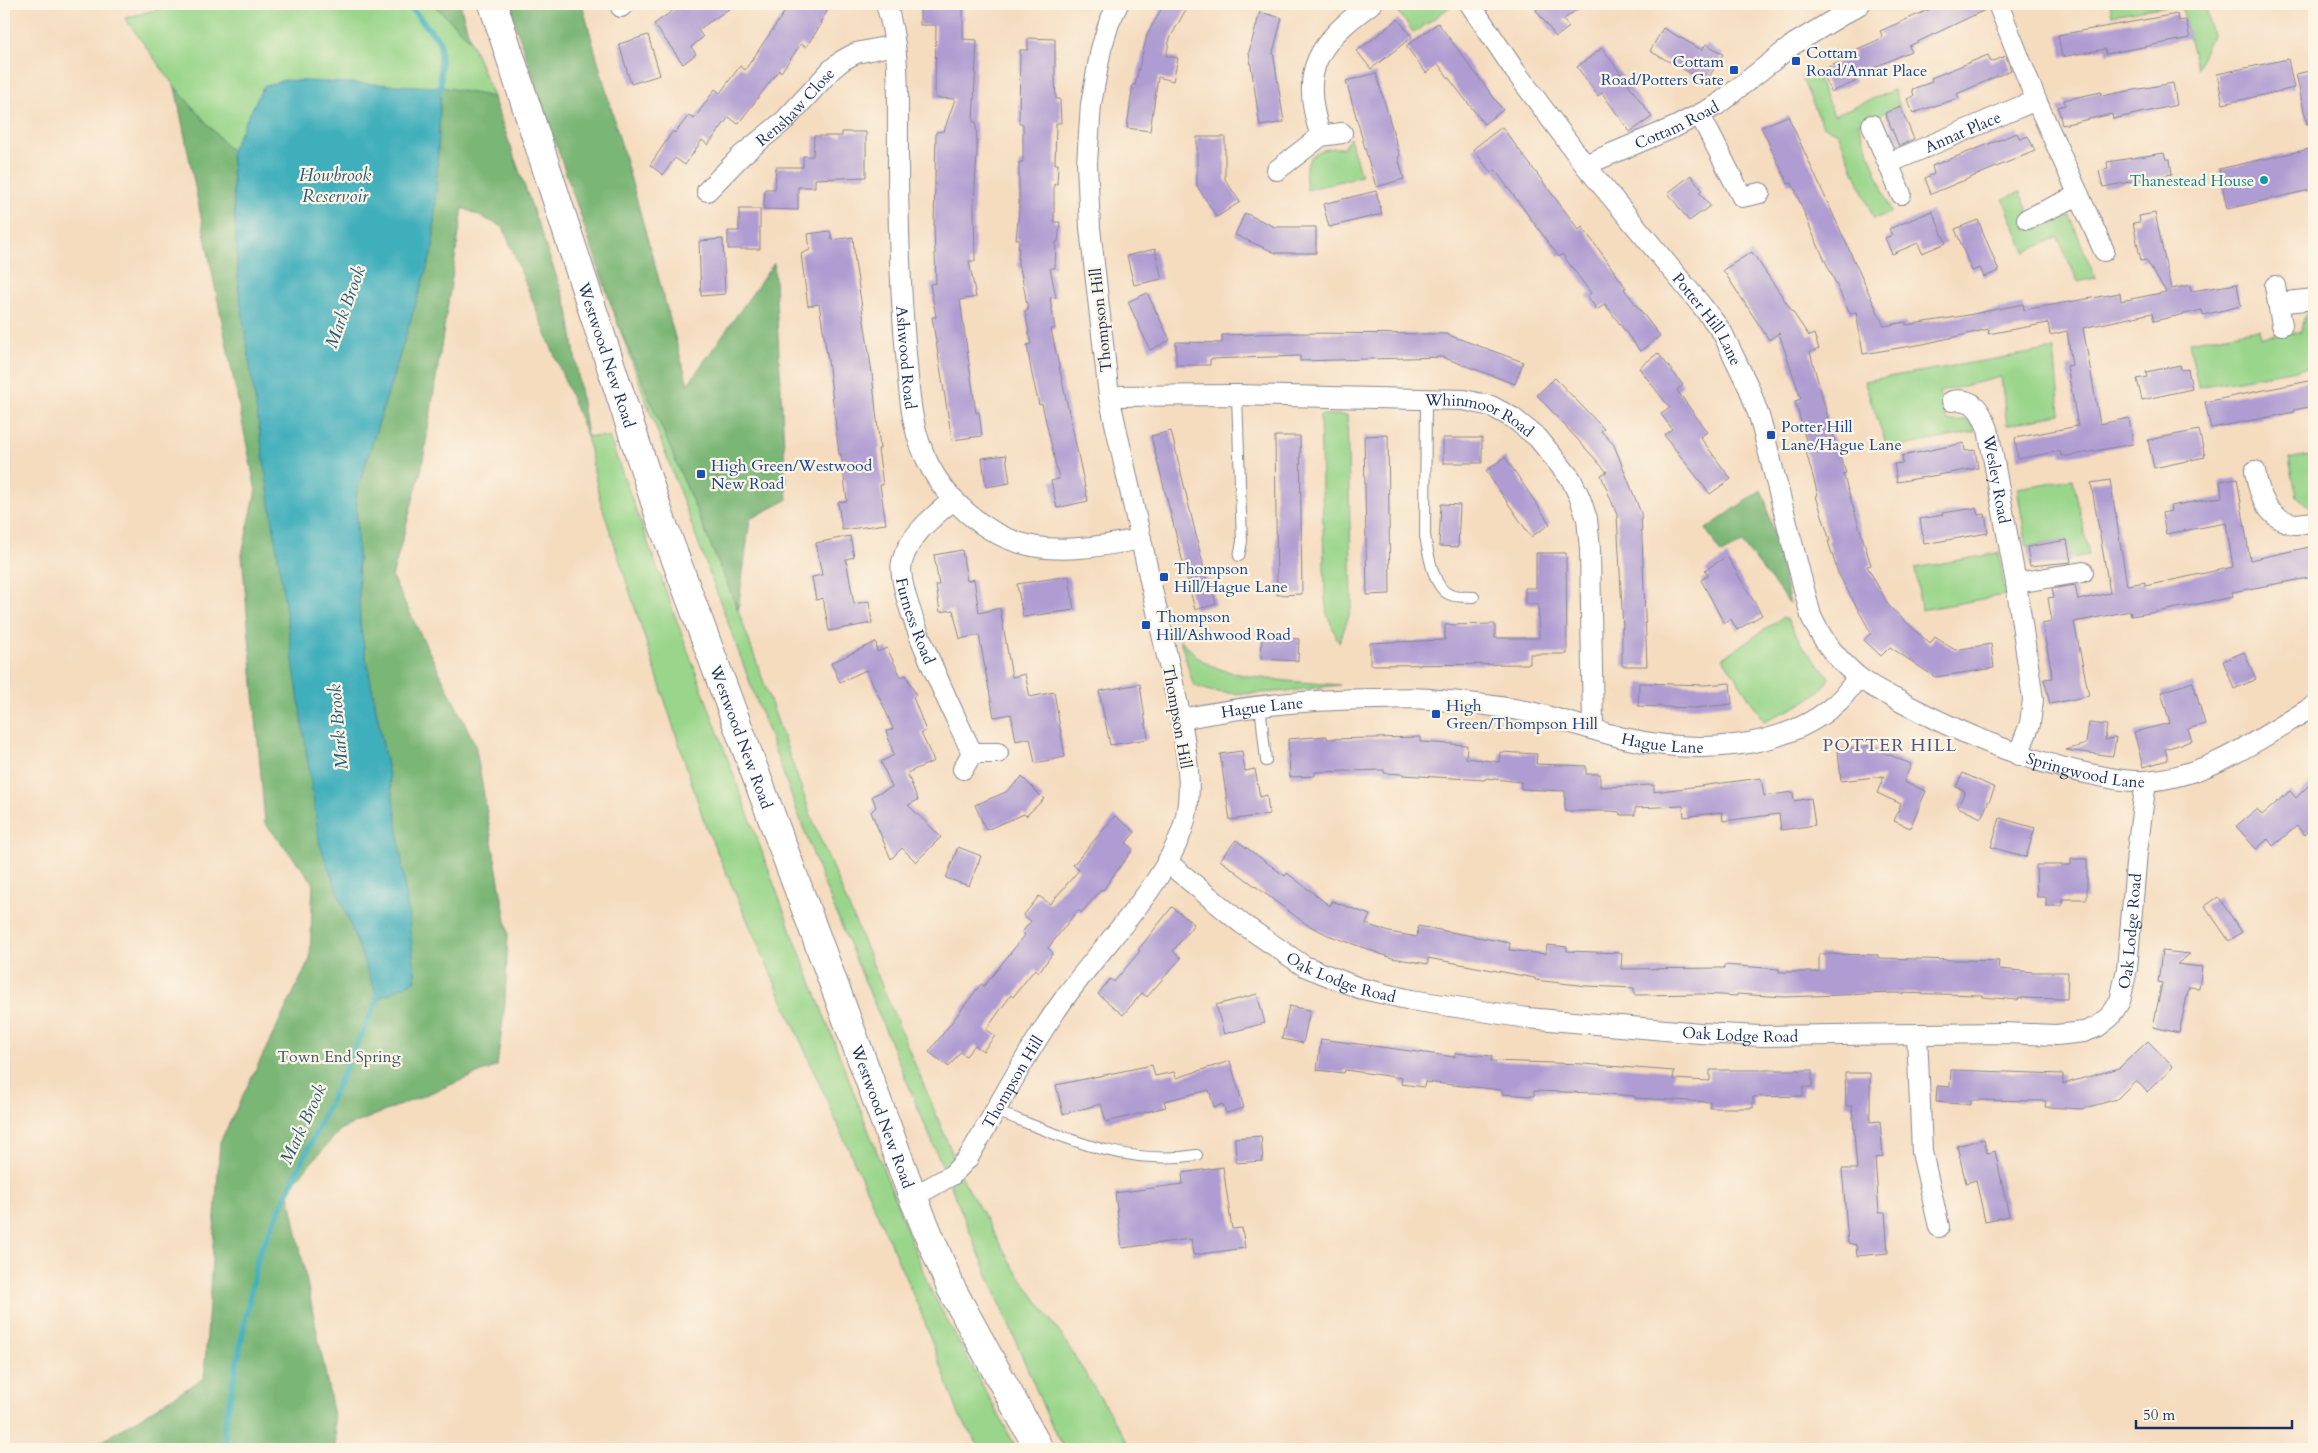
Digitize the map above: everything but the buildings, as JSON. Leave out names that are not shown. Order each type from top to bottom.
[{"type":"highway","name":"Westwood New Road","points":[[493,4],[660,517],[913,1197],[951,1288],[1039,1449]]},
{"type":"street","name":"Ashwood Road","points":[[886,4],[895,45],[900,282],[910,397],[915,428],[923,454],[936,477],[967,514],[1008,539],[1032,546],[1088,547],[1141,539]]},
{"type":"street","name":"Thompson Hill","points":[[913,1197],[952,1175],[968,1158],[1018,1069],[1043,1029],[1066,996],[1132,913],[1167,862],[1184,822],[1188,795],[1187,762],[1181,719],[1109,396],[1090,228],[1087,163],[1095,78],[1109,23],[1118,4]]},
{"type":"street","points":[[1321,136],[1311,98],[1311,82],[1316,64],[1323,48],[1335,31],[1371,4]]},
{"type":"street","name":"Potter Hill Lane","points":[[1470,4],[1515,71],[1585,165],[1722,332],[1738,362],[1760,419],[1812,616],[1818,631],[1829,647],[1858,677]]},
{"type":"street","name":"Cottam Road","points":[[1585,165],[1700,115],[1724,100],[1794,44],[1860,4]]},
{"type":"street","points":[[1998,4],[2036,100],[2104,250]]},
{"type":"street","name":"Renshaw Close","points":[[707,191],[742,155],[785,120],[832,69],[843,60],[856,53],[895,45]]},
{"type":"street","name":"Annat Place","points":[[1889,163],[2036,100]]},
{"type":"street","points":[[1700,115],[1742,197],[1760,193]]},
{"type":"street","points":[[1872,125],[1901,194]]},
{"type":"street","points":[[1277,170],[1321,136],[1342,133]]},
{"type":"street","points":[[2027,219],[2079,196]]},
{"type":"street","points":[[2282,324],[2276,295],[2314,299]]},
{"type":"street","name":"Whinmoor Road","points":[[1109,396],[1237,395],[1464,400],[1491,406],[1513,418],[1538,438],[1571,479],[1587,518],[1590,549],[1593,729]]},
{"type":"street","name":"Wesley Road","points":[[1952,400],[1969,400],[1982,412],[1988,429],[2016,583],[2033,698],[2030,724],[2018,755]]},
{"type":"street","points":[[2255,471],[2259,494],[2266,507],[2279,518],[2294,524],[2314,522]]},
{"type":"street","name":"Furness Road","points":[[954,499],[912,540],[902,564],[900,577],[912,617],[967,761],[998,754]]},
{"type":"street","points":[[2016,583],[2083,572]]},
{"type":"street","name":"Hague Lane","points":[[1181,719],[1260,704],[1340,699],[1425,698],[1530,712],[1663,745],[1700,747],[1740,743],[1792,731],[1819,717],[1840,700],[1858,677]]},
{"type":"street","name":"Springwood Lane","points":[[1858,677],[1942,723],[2018,755],[2063,769],[2113,779],[2146,781],[2189,773],[2224,759],[2314,706]]},
{"type":"street","name":"Oak Lodge Road","points":[[1167,862],[1241,923],[1304,966],[1360,988],[1411,1000],[1527,1018],[1636,1029],[1760,1036],[2056,1035],[2084,1032],[2097,1027],[2110,1017],[2120,1001],[2127,969],[2137,852],[2146,781]]},
{"type":"street","points":[[1917,1034],[1922,1152],[1939,1228]]},
{"type":"lane","points":[[1237,395],[1242,542],[1240,556]]},
{"type":"lane","points":[[1426,398],[1425,536],[1429,555],[1441,589],[1450,595],[1474,597]]},
{"type":"lane","points":[[1260,704],[1266,761]]},
{"type":"lane","points":[[996,1111],[1090,1147],[1117,1153],[1146,1158],[1171,1159],[1197,1155]]},
{"type":"green space","points":[[177,4],[433,4],[470,39],[493,97],[441,87],[263,87],[231,151],[175,87],[125,18]]},
{"type":"green space","points":[[433,4],[460,4],[470,39],[469,39]]},
{"type":"green space","points":[[508,4],[582,4],[688,384],[774,263],[787,500],[750,519],[738,610],[615,316]]},
{"type":"green space","points":[[1392,4],[1449,4],[1451,6],[1414,33]]},
{"type":"green space","points":[[2110,4],[2179,4],[2112,15]]},
{"type":"green space","points":[[2181,4],[2205,4],[2212,35],[2197,68]]},
{"type":"green space","points":[[1814,70],[1834,115],[1894,90],[1900,106],[1858,124],[1891,212],[1874,219],[1838,133],[1823,126],[1801,77]]},
{"type":"green space","name":"Town End Spring","points":[[175,87],[231,151],[239,290],[396,814],[360,626],[356,495],[433,248],[441,87],[493,97],[568,309],[587,436],[503,227],[463,208],[422,467],[392,577],[475,744],[508,933],[505,1003],[497,1066],[341,1129],[288,1189],[333,1411],[337,1449],[89,1449],[204,1378],[220,1142],[310,959],[313,882],[265,823],[242,554],[256,491]]},
{"type":"green space","points":[[1350,138],[1361,176],[1307,190],[1306,171],[1307,164],[1311,158],[1323,150],[1343,148]]},
{"type":"green space","points":[[2020,192],[2036,230],[2070,216],[2095,278],[2078,282],[2058,237],[2025,252],[2003,199]]},
{"type":"green space","points":[[2314,310],[2314,367],[2198,387],[2189,342],[2259,329],[2261,337],[2301,332],[2306,315]]},
{"type":"green space","points":[[615,316],[738,610],[814,824],[964,1181],[1013,1267],[1062,1336],[1132,1449],[1065,1449],[1051,1425],[824,884]]},
{"type":"green space","points":[[2054,349],[2060,414],[2007,425],[2001,377],[1939,392],[1947,421],[1965,420],[1972,423],[1975,432],[1888,449],[1864,381]]},
{"type":"green space","points":[[1320,415],[1347,415],[1352,602],[1339,643],[1327,614],[1325,598]]},
{"type":"green space","points":[[587,436],[609,437],[789,925],[930,1289],[1017,1449],[981,1449],[959,1415],[922,1315],[706,827],[600,500]]},
{"type":"green space","points":[[2314,454],[2314,506],[2309,507],[2297,496],[2289,459]]},
{"type":"green space","points":[[2073,479],[2089,555],[2071,558],[2067,540],[2027,547],[2017,488]]},
{"type":"green space","points":[[1761,490],[1766,502],[1790,604],[1742,543],[1721,554],[1706,529]]},
{"type":"green space","points":[[1999,553],[2005,595],[1921,610],[1915,568]]},
{"type":"green space","points":[[1783,617],[1788,620],[1803,647],[1829,677],[1825,685],[1810,698],[1764,721],[1723,658]]},
{"type":"green space","points":[[1180,639],[1203,661],[1231,672],[1269,679],[1340,685],[1263,693],[1221,693],[1205,690],[1193,684]]},
{"type":"water","name":"Howbrook Reservoir","points":[[284,80],[441,87],[433,248],[356,495],[360,626],[396,814],[416,980],[378,999],[320,845],[239,290],[231,151],[263,87]]},
{"type":"waterway","name":"Mark Brook","points":[[408,4],[440,42],[441,87],[439,93]]},
{"type":"waterway","name":"Mark Brook","points":[[227,1449],[224,1428],[258,1256],[378,999],[377,993]]},
{"type":"place","name":"Cottam Road/Annat Place","points":[[1796,61]]},
{"type":"place","name":"Cottam Road/Potters Gate","points":[[1734,70]]},
{"type":"place","name":"Thanestead House","points":[[2264,180]]},
{"type":"place","name":"Potter Hill Lane/Hague Lane","points":[[1771,435]]},
{"type":"place","name":"High Green/Westwood New Road","points":[[701,474]]},
{"type":"place","name":"Thompson Hill/Hague Lane","points":[[1164,577]]},
{"type":"place","name":"Thompson Hill/Ashwood Road","points":[[1146,625]]},
{"type":"place","name":"High Green/Thompson Hill","points":[[1436,714]]},
{"type":"district","name":"POTTER HILL","points":[[1890,745]]}]
